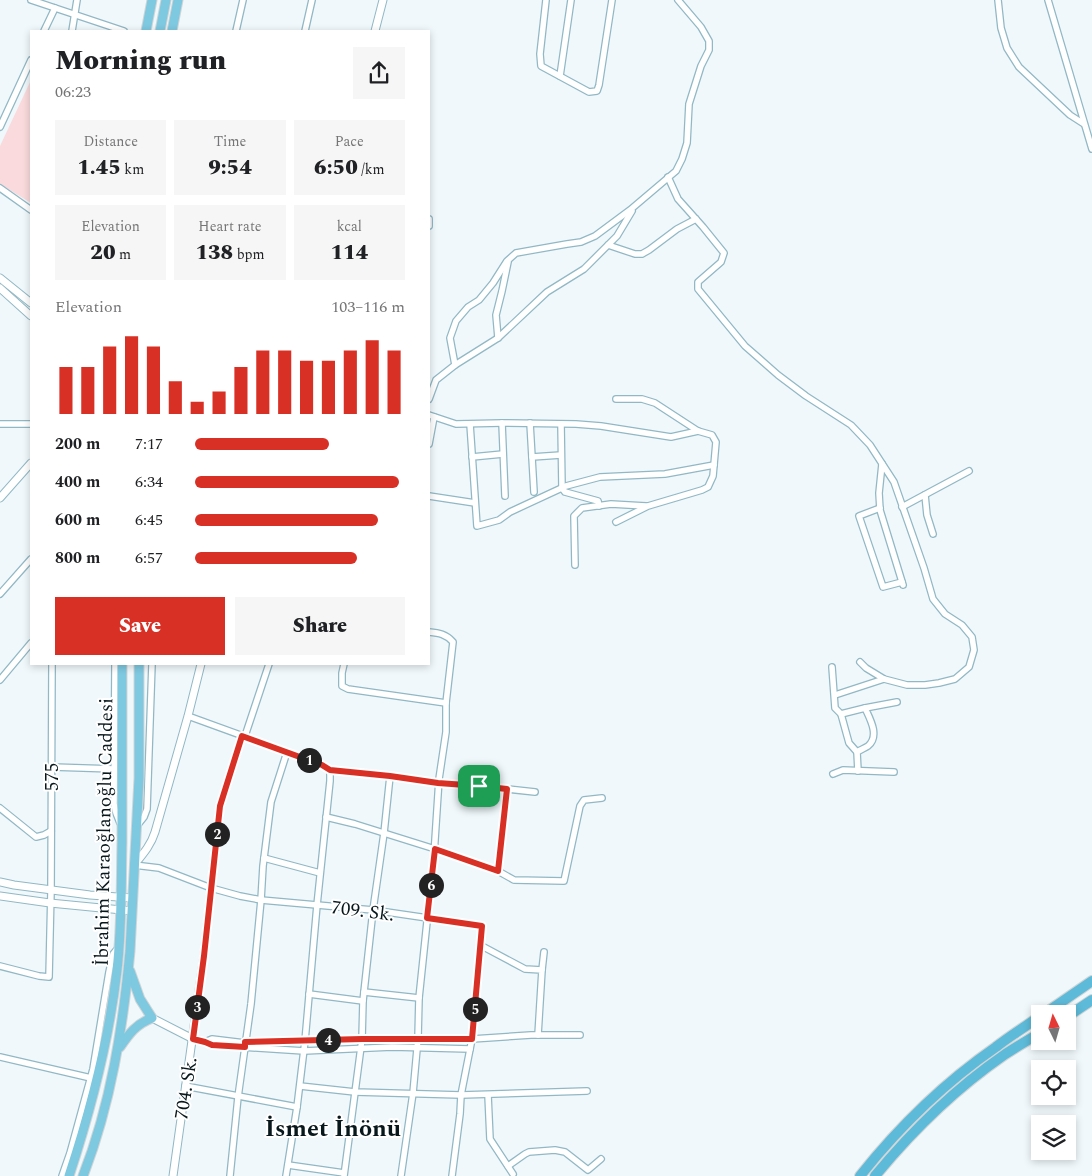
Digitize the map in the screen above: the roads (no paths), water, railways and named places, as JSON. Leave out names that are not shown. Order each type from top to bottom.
[{"type":"highway","points":[[146,30],[152,0]]},
{"type":"highway","points":[[160,30],[166,0]]},
{"type":"highway","points":[[172,30],[178,0]]},
{"type":"highway","name":"İbrahim Karaoğlanoğlu Caddesi","points":[[69,1176],[101,1066],[120,946],[122,665]]},
{"type":"highway","name":"İbrahim Karaoğlanoğlu Caddesi","points":[[83,1176],[105,1107],[117,1052],[129,966],[139,778],[139,665]]},
{"type":"highway","points":[[117,1052],[134,1028],[152,1018],[140,999],[129,966]]},
{"type":"highway","points":[[1057,1005],[1092,981]]},
{"type":"highway","points":[[1076,1011],[1092,1000]]},
{"type":"highway","points":[[860,1176],[919,1110],[954,1079],[1031,1022]]},
{"type":"highway","points":[[875,1176],[896,1150],[929,1116],[962,1087],[1031,1039]]},
{"type":"street","points":[[31,0],[121,30]]},
{"type":"street","points":[[72,30],[77,0]]},
{"type":"street","points":[[236,30],[243,0]]},
{"type":"street","points":[[305,30],[312,0]]},
{"type":"street","points":[[375,30],[383,0]]},
{"type":"street","points":[[546,0],[540,66],[589,92],[597,91],[600,85],[612,0]]},
{"type":"street","points":[[560,76],[571,0]]},
{"type":"street","points":[[455,365],[450,338],[456,322],[468,307],[479,300],[508,260],[516,253],[581,242],[596,236],[676,171],[682,160],[687,142],[689,104],[701,66],[709,50],[709,41],[701,27],[678,0]]},
{"type":"street","points":[[998,0],[1001,28],[1007,48],[1019,67],[1070,115],[1084,124]]},
{"type":"street","points":[[1048,0],[1092,149]]},
{"type":"street","points":[[44,30],[55,8]]},
{"type":"street","points":[[0,127],[30,62]]},
{"type":"street","points":[[668,177],[678,199],[724,253],[721,262],[698,282],[698,289],[745,346],[806,396],[851,425],[870,445],[894,482],[933,599],[944,614],[962,625],[972,637],[974,650],[969,667],[955,679],[939,684],[908,685],[884,679],[860,662]]},
{"type":"street","points":[[0,188],[30,209]]},
{"type":"street","points":[[430,396],[436,380],[455,365],[498,338],[548,292],[584,270],[617,236],[635,206]]},
{"type":"street","points":[[608,244],[635,254],[642,254],[677,229],[696,219]]},
{"type":"street","points":[[498,338],[496,315],[508,260]]},
{"type":"street","points":[[0,278],[30,303]]},
{"type":"street","points":[[0,289],[30,315]]},
{"type":"street","points":[[616,399],[642,398],[655,403],[698,431],[712,435],[716,442],[713,476],[708,486],[702,490],[648,506],[616,522]]},
{"type":"street","points":[[430,435],[432,416],[456,424],[576,424],[671,437],[698,431]]},
{"type":"street","points":[[502,423],[505,496]]},
{"type":"street","points":[[530,423],[534,492]]},
{"type":"street","points":[[0,424],[30,424]]},
{"type":"street","points":[[470,424],[477,526],[499,520],[510,512],[562,488],[600,477],[665,474],[714,465]]},
{"type":"street","points":[[561,424],[562,488],[565,492],[598,501],[598,506]]},
{"type":"street","points":[[472,457],[503,454]]},
{"type":"street","points":[[532,457],[561,455]]},
{"type":"street","points":[[0,498],[30,464]]},
{"type":"street","points":[[880,508],[859,516],[883,587],[903,584],[880,508],[879,493],[882,464]]},
{"type":"street","points":[[902,507],[968,471]]},
{"type":"street","points":[[925,495],[933,534]]},
{"type":"street","points":[[430,496],[475,503]]},
{"type":"street","points":[[574,565],[574,516],[582,508],[611,504],[648,506]]},
{"type":"street","points":[[0,594],[30,560]]},
{"type":"street","points":[[401,1176],[413,1093],[418,1038],[419,998],[435,849],[438,783],[446,732],[446,703],[453,642],[448,637],[430,632]]},
{"type":"street","points":[[0,680],[30,645]]},
{"type":"street","name":"575","points":[[0,966],[49,977],[52,665]]},
{"type":"street","points":[[115,665],[114,804],[122,824]]},
{"type":"street","points":[[136,827],[144,817],[147,809],[152,665]]},
{"type":"street","points":[[134,865],[152,842],[188,716],[200,665]]},
{"type":"street","points":[[243,736],[269,665]]},
{"type":"street","points":[[344,665],[342,686],[348,689],[446,703]]},
{"type":"street","points":[[832,666],[835,708],[841,714],[849,743],[857,752],[858,771]]},
{"type":"street","points":[[835,696],[884,679]]},
{"type":"street","points":[[841,714],[897,702]]},
{"type":"street","points":[[857,752],[869,745],[875,731],[865,708]]},
{"type":"street","points":[[188,716],[322,765],[330,770],[535,792]]},
{"type":"street","name":"704. Sk.","points":[[173,1176],[204,956],[220,806],[243,736]]},
{"type":"street","points":[[230,1176],[238,1097],[251,1004],[271,802],[286,752]]},
{"type":"street","points":[[52,767],[114,769]]},
{"type":"street","points":[[286,1176],[304,1051],[330,770]]},
{"type":"street","points":[[834,774],[843,770],[894,772]]},
{"type":"street","points":[[288,1165],[344,1175],[361,1048],[363,1001],[390,776]]},
{"type":"street","points":[[498,871],[507,789]]},
{"type":"street","points":[[326,817],[435,849],[498,871],[514,880],[564,881],[580,806],[584,800],[602,798]]},
{"type":"street","points":[[0,808],[36,837],[44,835],[51,830]]},
{"type":"street","points":[[264,858],[320,872]]},
{"type":"street","name":"709. Sk.","points":[[134,865],[159,868],[211,888],[261,900],[373,910],[482,926],[472,1039],[461,1095],[452,1176]]},
{"type":"street","points":[[0,882],[14,886],[90,896],[132,898]]},
{"type":"street","points":[[0,896],[132,911]]},
{"type":"street","points":[[480,945],[525,969],[542,970]]},
{"type":"street","points":[[62,1176],[91,1078],[113,954],[120,946]]},
{"type":"street","points":[[538,1035],[544,952]]},
{"type":"street","points":[[364,992],[419,998]]},
{"type":"street","points":[[309,994],[363,1001]]},
{"type":"street","points":[[152,1018],[193,1039],[212,1045],[362,1039],[472,1039],[538,1035],[580,1035]]},
{"type":"street","points":[[245,1045],[304,1051],[361,1048],[470,1049]]},
{"type":"street","points":[[0,1057],[91,1078]]},
{"type":"street","points":[[185,1086],[297,1107]]},
{"type":"street","points":[[300,1086],[355,1092],[461,1095],[587,1091]]},
{"type":"street","points":[[488,1095],[490,1139],[512,1175]]},
{"type":"street","points":[[508,1166],[525,1154],[555,1150],[564,1152],[588,1170],[601,1159]]},
{"type":"district","name":"İsmet İnönü","points":[[333,1128]]}]
